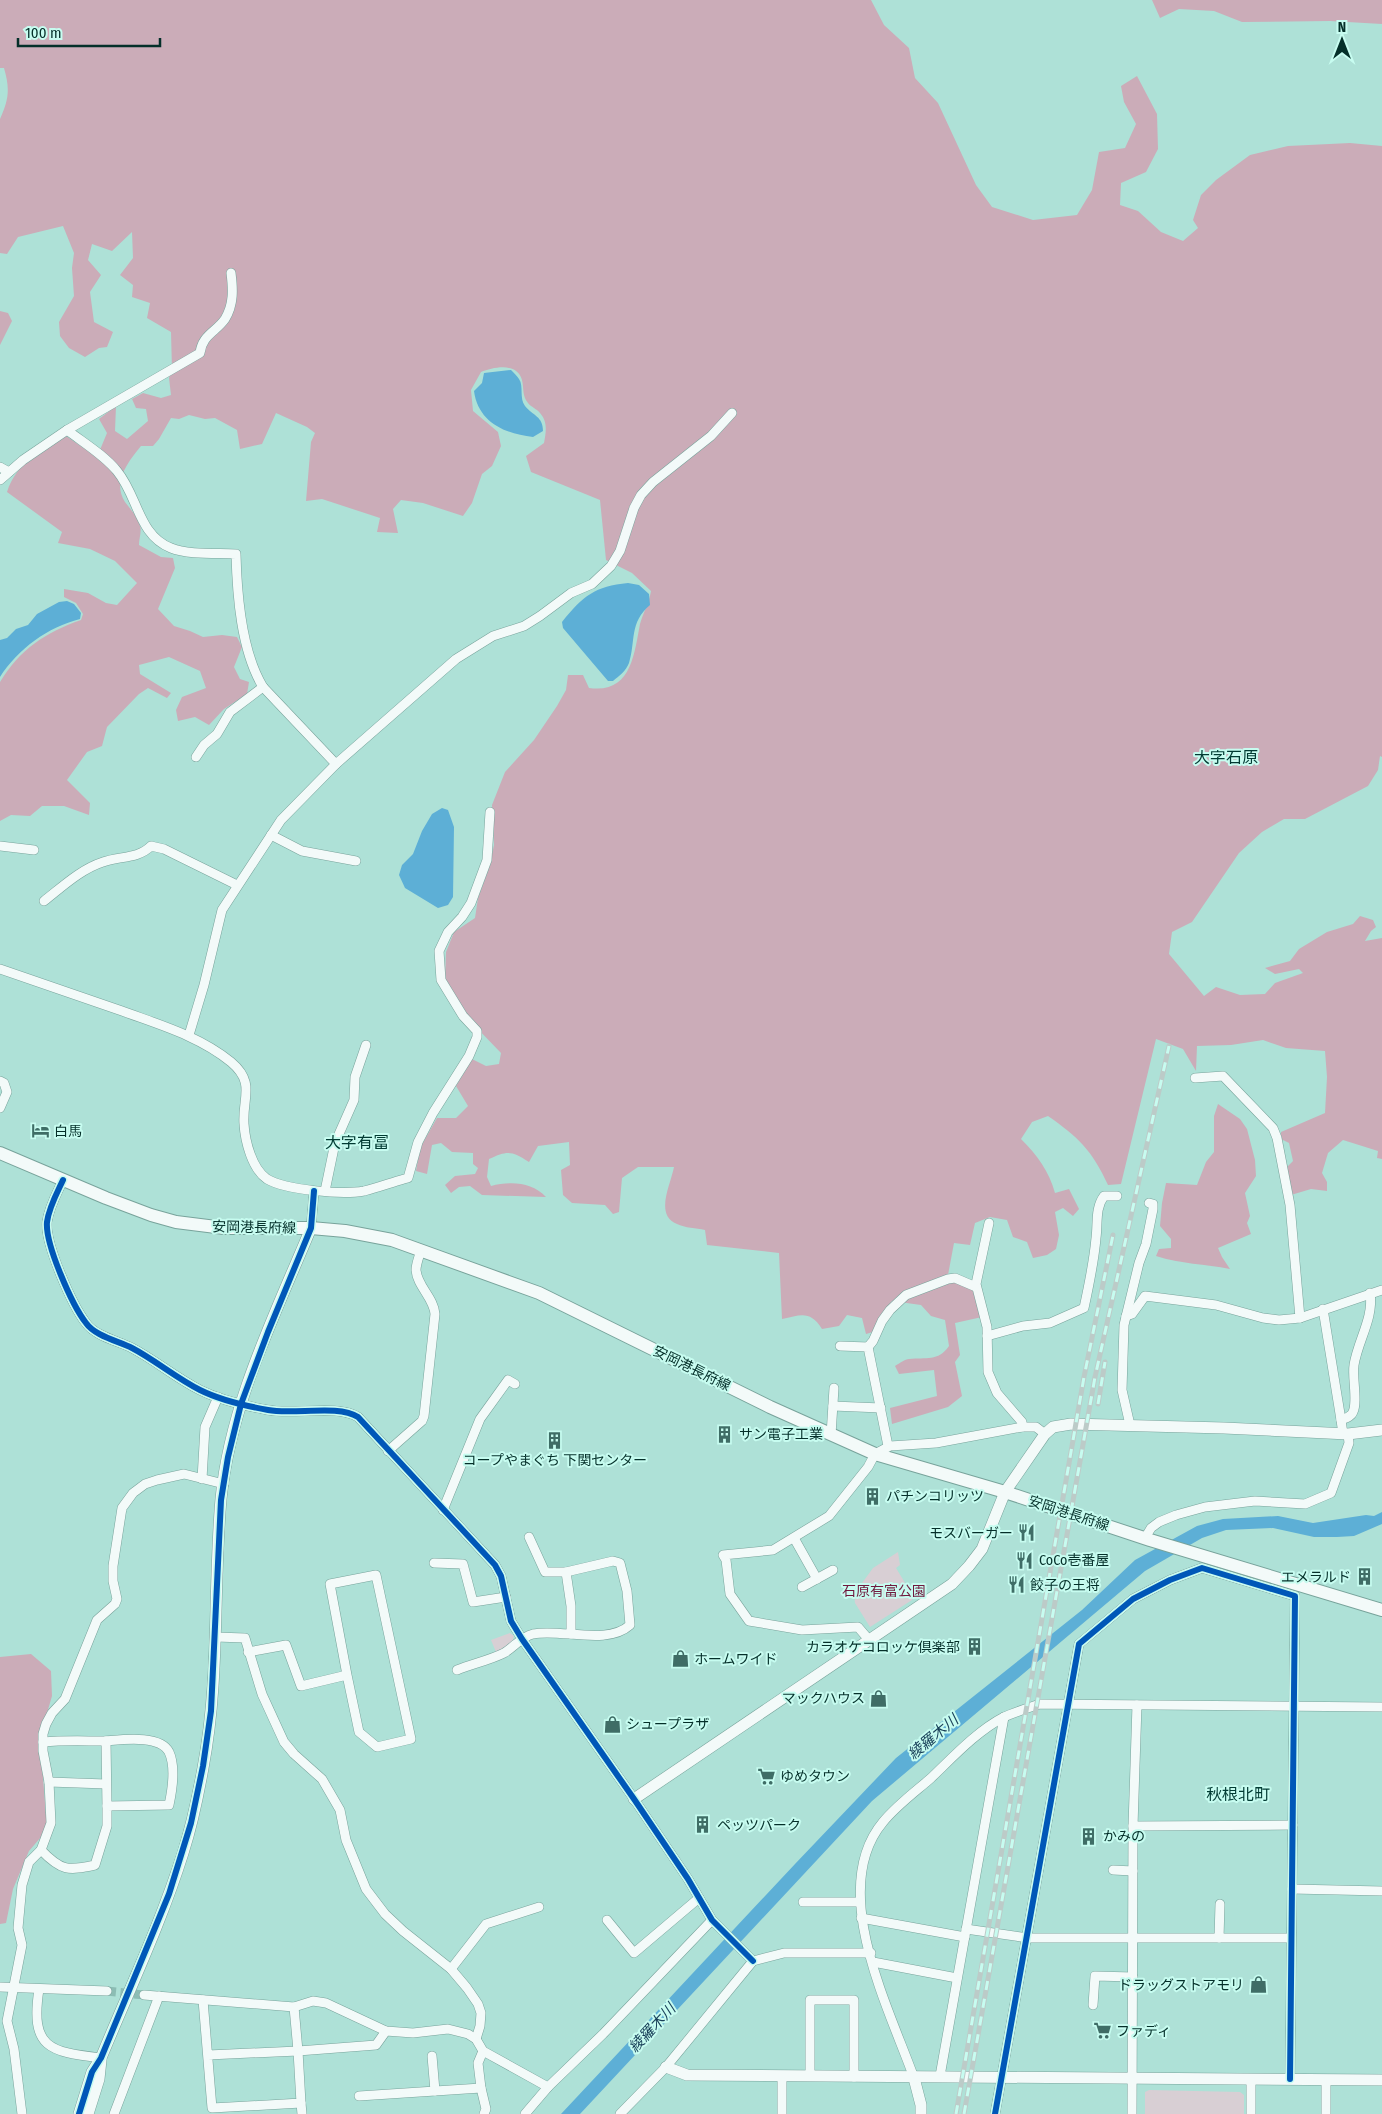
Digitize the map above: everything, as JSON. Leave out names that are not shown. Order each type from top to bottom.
[{"type":"main road","name":"安岡港長府線","points":[[0,1153],[151,1215],[176,1222],[224,1228],[311,1228],[345,1231],[392,1240],[538,1293],[831,1435],[875,1454],[1005,1492],[1148,1539],[1382,1610]]},
{"type":"street","points":[[0,480],[67,430],[200,352],[205,338],[224,320],[229,311],[233,295],[231,273]]},
{"type":"street","points":[[189,1035],[204,985],[222,910],[281,820],[336,764],[456,659],[493,636],[524,626],[571,593],[592,584],[611,566],[620,551],[634,508],[641,495],[653,482],[711,436],[732,413]]},
{"type":"street","points":[[67,430],[104,458],[118,472],[149,533],[159,542],[172,549],[236,554],[238,602],[256,675],[264,687],[336,764]]},
{"type":"street","points":[[0,468],[9,472]]},
{"type":"street","points":[[196,757],[204,745],[217,734],[230,712],[264,687]]},
{"type":"street","points":[[0,968],[189,1035],[230,1062],[240,1071],[248,1092],[244,1124],[256,1168],[266,1178],[281,1184],[314,1191],[363,1191],[408,1178],[415,1151],[432,1113],[472,1049],[477,1037],[477,1031],[464,1016],[441,980],[439,951],[448,932],[462,917],[471,903],[487,860],[490,839],[490,812]]},
{"type":"street","points":[[271,835],[302,851],[356,861]]},
{"type":"street","points":[[0,846],[34,850]]},
{"type":"street","points":[[44,901],[80,873],[104,861],[145,852],[151,846],[164,849],[237,885]]},
{"type":"street","points":[[326,1191],[331,1156],[354,1100],[355,1077],[366,1045]]},
{"type":"street","points":[[1195,1078],[1223,1076],[1273,1128],[1290,1205],[1300,1318]]},
{"type":"street","points":[[0,1081],[4,1083],[7,1092],[0,1108]]},
{"type":"street","points":[[63,1180],[50,1209],[47,1223],[48,1233],[54,1257],[67,1289],[86,1324],[94,1331],[140,1352],[200,1390],[218,1397],[271,1411],[350,1412],[358,1417],[495,1565],[501,1576],[511,1621],[522,1639],[634,1799],[714,1922],[754,1961]]},
{"type":"street","points":[[79,2114],[92,2072],[101,2058],[166,1902],[186,1842],[208,1738],[216,1636],[224,1484],[228,1456],[241,1404],[268,1332],[311,1228],[314,1191]]},
{"type":"street","points":[[987,1336],[1023,1326],[1050,1323],[1084,1308],[1100,1200],[1104,1196],[1117,1196]]},
{"type":"street","points":[[1130,1425],[1122,1390],[1124,1325],[1139,1263],[1146,1244],[1153,1209],[1153,1204],[1149,1202]]},
{"type":"street","points":[[989,1223],[976,1279],[976,1288],[987,1327],[986,1354],[991,1383],[1002,1400],[1022,1422],[1022,1427]]},
{"type":"street","points":[[388,1451],[422,1422],[424,1416],[435,1314],[434,1308],[418,1278],[417,1266],[421,1250]]},
{"type":"street","points":[[868,1347],[890,1310],[906,1295],[955,1278],[976,1288]]},
{"type":"street","points":[[1126,1316],[1132,1314],[1145,1296],[1216,1305],[1263,1318],[1279,1320],[1300,1318],[1323,1308],[1382,1290]]},
{"type":"street","points":[[1341,1420],[1349,1418],[1353,1413],[1354,1364],[1360,1341],[1371,1314],[1370,1293]]},
{"type":"street","points":[[1148,1539],[1151,1528],[1159,1522],[1176,1515],[1204,1508],[1255,1501],[1305,1504],[1331,1493],[1349,1443],[1341,1420],[1323,1308]]},
{"type":"street","points":[[840,1346],[868,1347]]},
{"type":"street","points":[[868,1347],[888,1446]]},
{"type":"street","points":[[444,1510],[480,1419],[508,1380],[515,1384]]},
{"type":"street","points":[[831,1435],[834,1388]]},
{"type":"street","points":[[202,1479],[205,1427],[218,1397]]},
{"type":"street","points":[[833,1406],[881,1408]]},
{"type":"street","points":[[634,1799],[952,1584],[982,1549],[1005,1492],[1045,1434],[1053,1427],[1062,1424],[1130,1425],[1346,1434],[1382,1430]]},
{"type":"street","points":[[870,1641],[858,1627],[802,1630],[749,1622],[730,1594],[726,1560],[723,1555],[773,1550],[829,1516],[868,1466],[875,1454],[888,1446],[936,1443],[1022,1427],[1036,1427],[1045,1434]]},
{"type":"street","points":[[22,2114],[14,2049],[7,2021],[22,1945],[18,1928],[22,1885],[30,1862],[41,1850],[51,1823],[49,1782],[43,1742],[46,1724],[52,1713],[65,1698],[97,1620],[116,1604],[117,1599],[112,1581],[113,1566],[122,1508],[126,1500],[145,1484],[184,1474],[224,1484]]},
{"type":"street","points":[[457,1670],[475,1659],[504,1653],[522,1639],[533,1634],[584,1636],[606,1634],[626,1629],[630,1625],[627,1591],[620,1563],[613,1561],[566,1572],[545,1572],[529,1537]]},
{"type":"street","points":[[794,1538],[817,1579]]},
{"type":"street","points":[[434,1564],[463,1564],[473,1602],[506,1597]]},
{"type":"street","points":[[995,2114],[1028,1938],[1079,1644],[1133,1599],[1170,1580],[1202,1568],[1295,1596],[1290,2079]]},
{"type":"street","points":[[802,1587],[833,1570]]},
{"type":"street","points":[[566,1572],[571,1606],[571,1634]]},
{"type":"street","points":[[376,1574],[411,1739],[377,1747],[359,1732],[347,1675],[330,1584],[376,1574]]},
{"type":"street","points":[[216,1636],[245,1638],[262,1694],[284,1742],[294,1754],[322,1779],[340,1810],[346,1840],[366,1889],[385,1914],[403,1931],[451,1969],[478,2004],[481,2013],[480,2026],[476,2038]]},
{"type":"street","points":[[248,1652],[286,1645],[301,1686],[347,1675]]},
{"type":"street","points":[[922,2114],[914,2078],[876,1976],[861,1918],[861,1874],[870,1844],[883,1822],[984,1731],[1004,1717],[1040,1704],[1382,1707]]},
{"type":"street","points":[[1132,2114],[1133,1826],[1138,1706]]},
{"type":"street","points":[[940,2076],[1004,1717]]},
{"type":"street","points":[[43,1742],[74,1739],[106,1741],[123,1738],[148,1740],[166,1748],[169,1753],[173,1784],[169,1805],[107,1806]]},
{"type":"street","points":[[41,1850],[55,1865],[66,1868],[80,1868],[95,1865],[107,1826],[106,1741]]},
{"type":"street","points":[[49,1782],[106,1784]]},
{"type":"street","points":[[1133,1826],[1293,1825]]},
{"type":"street","points":[[1113,1870],[1133,1871]]},
{"type":"street","points":[[1292,1889],[1382,1891]]},
{"type":"street","points":[[607,1920],[634,1953],[699,1898]]},
{"type":"street","points":[[803,1902],[860,1902]]},
{"type":"street","points":[[1219,1938],[1220,1904]]},
{"type":"street","points":[[451,1969],[486,1924],[538,1907]]},
{"type":"street","points":[[861,1918],[965,1933],[1028,1938],[1291,1938]]},
{"type":"street","points":[[525,2114],[548,2087],[714,1922]]},
{"type":"street","points":[[620,2114],[666,2067],[754,1961],[784,1953],[871,1953]]},
{"type":"street","points":[[873,1962],[957,1978]]},
{"type":"street","points":[[1093,2005],[1095,1976],[1133,1977]]},
{"type":"street","points":[[0,1987],[107,1991]]},
{"type":"street","points":[[39,1989],[36,2019],[38,2031],[44,2040],[53,2049],[68,2054],[101,2058]]},
{"type":"street","points":[[144,1995],[294,2007],[313,2001],[326,2003],[386,2031],[413,2033],[448,2029],[476,2038],[483,2051],[548,2087]]},
{"type":"street","points":[[114,2114],[159,1996]]},
{"type":"street","points":[[203,2000],[212,2108],[301,2103]]},
{"type":"street","points":[[810,2076],[810,2000],[854,2000],[854,2077]]},
{"type":"street","points":[[294,2007],[302,2114]]},
{"type":"street","points":[[208,2056],[376,2045],[386,2031]]},
{"type":"street","points":[[483,2051],[478,2063],[486,2109],[484,2114]]},
{"type":"street","points":[[432,2056],[435,2091]]},
{"type":"street","points":[[88,2114],[99,2079],[101,2058]]},
{"type":"street","points":[[666,2067],[688,2075],[1382,2080]]},
{"type":"street","points":[[782,2076],[782,2114]]},
{"type":"street","points":[[1251,2080],[1251,2114]]},
{"type":"street","points":[[1326,2080],[1326,2114]]},
{"type":"street","points":[[359,2096],[481,2088]]},
{"type":"green space","name":"石原有富公園","points":[[898,1552],[900,1565],[896,1568],[913,1596],[912,1600],[870,1627],[855,1603],[854,1594],[873,1568]]},
{"type":"green space","points":[[510,1633],[514,1636],[512,1643],[496,1652],[491,1640]]},
{"type":"green space","points":[[1149,2090],[1240,2092],[1244,2095],[1244,2114],[1145,2114],[1145,2092]]},
{"type":"shaded area","points":[[0,0],[871,0],[884,25],[909,48],[915,78],[938,103],[976,185],[992,207],[1033,220],[1077,215],[1092,190],[1099,152],[1125,148],[1136,124],[1124,102],[1121,86],[1137,76],[1157,114],[1158,149],[1146,172],[1121,183],[1120,205],[1138,211],[1161,232],[1183,241],[1198,228],[1193,220],[1201,195],[1216,180],[1250,155],[1288,146],[1350,143],[1382,146],[1382,757],[1380,756],[1378,770],[1368,786],[1305,819],[1284,819],[1262,832],[1239,853],[1192,922],[1172,932],[1169,954],[1204,996],[1216,987],[1240,995],[1265,994],[1275,983],[1303,973],[1299,969],[1275,974],[1265,968],[1290,961],[1299,949],[1327,932],[1353,924],[1360,916],[1373,920],[1376,927],[1365,941],[1382,938],[1382,1159],[1377,1158],[1378,1151],[1343,1140],[1328,1153],[1322,1173],[1327,1182],[1327,1191],[1311,1189],[1291,1195],[1287,1167],[1293,1161],[1289,1143],[1281,1139],[1281,1132],[1325,1113],[1327,1077],[1325,1051],[1286,1048],[1263,1040],[1231,1045],[1197,1046],[1196,1071],[1183,1049],[1156,1039],[1121,1184],[1108,1185],[1090,1153],[1076,1138],[1048,1116],[1032,1122],[1021,1139],[1042,1164],[1055,1193],[1069,1189],[1079,1209],[1073,1216],[1063,1208],[1055,1212],[1059,1235],[1056,1249],[1047,1255],[1033,1258],[1027,1242],[1013,1237],[1007,1220],[990,1217],[975,1223],[970,1245],[954,1243],[948,1275],[974,1290],[982,1317],[955,1323],[960,1355],[955,1362],[962,1396],[948,1407],[892,1424],[890,1408],[937,1396],[934,1370],[899,1374],[895,1366],[907,1359],[936,1357],[945,1351],[949,1346],[945,1320],[931,1316],[921,1305],[892,1301],[882,1315],[876,1331],[866,1334],[862,1318],[847,1315],[839,1326],[822,1329],[818,1323],[805,1315],[782,1319],[779,1253],[707,1245],[705,1230],[683,1226],[670,1220],[666,1214],[665,1206],[674,1167],[638,1167],[622,1178],[619,1212],[613,1214],[605,1205],[572,1203],[563,1195],[561,1170],[570,1165],[569,1142],[538,1146],[529,1162],[510,1153],[501,1154],[489,1159],[487,1177],[491,1186],[521,1184],[534,1188],[546,1197],[482,1195],[470,1186],[459,1187],[451,1193],[445,1185],[455,1176],[475,1174],[478,1168],[473,1164],[473,1153],[452,1152],[441,1143],[432,1145],[427,1174],[416,1171],[420,1148],[437,1118],[456,1118],[468,1106],[456,1086],[472,1059],[486,1066],[499,1064],[501,1053],[475,1026],[445,980],[446,952],[454,932],[475,918],[478,898],[489,868],[494,845],[492,805],[505,772],[534,740],[557,706],[566,690],[568,675],[583,675],[589,688],[603,688],[614,685],[622,679],[632,659],[640,624],[651,591],[632,573],[606,560],[600,500],[531,472],[526,456],[544,443],[545,424],[543,416],[526,400],[519,374],[510,368],[504,367],[481,372],[471,390],[473,411],[498,432],[501,446],[492,466],[482,474],[472,503],[463,516],[423,503],[401,500],[393,509],[398,533],[377,532],[380,518],[322,499],[306,501],[311,442],[315,433],[307,427],[276,413],[262,444],[240,449],[237,430],[215,418],[205,419],[189,415],[179,419],[171,418],[153,446],[141,446],[127,465],[121,480],[121,495],[139,523],[141,530],[139,545],[161,557],[173,558],[175,568],[158,609],[174,626],[203,637],[222,635],[237,637],[242,647],[234,667],[240,679],[249,682],[247,694],[224,709],[209,725],[195,717],[178,721],[176,710],[182,697],[206,688],[200,671],[169,657],[139,665],[140,674],[171,693],[167,698],[148,688],[139,694],[107,727],[102,746],[87,752],[67,780],[90,803],[89,815],[64,806],[42,806],[30,816],[11,815],[0,821],[0,682],[16,660],[34,644],[56,630],[81,620],[83,614],[76,603],[64,597],[64,589],[88,593],[106,603],[117,605],[137,583],[115,561],[90,549],[58,543],[62,532],[7,492],[17,473],[30,458],[66,436],[97,457],[107,433],[99,419],[116,406],[115,431],[127,439],[148,421],[146,409],[136,408],[132,399],[143,393],[161,398],[171,395],[169,378],[172,370],[171,332],[147,318],[150,303],[132,297],[133,285],[120,275],[133,258],[132,232],[112,251],[92,244],[88,260],[101,275],[90,292],[94,322],[113,332],[107,347],[99,348],[85,357],[69,348],[60,336],[59,322],[74,296],[72,268],[74,253],[63,226],[18,237],[7,254],[0,253],[0,119],[7,100],[8,88],[4,68],[0,68]]},
{"type":"shaded area","points":[[1152,0],[1382,0],[1382,24],[1330,21],[1242,22],[1214,11],[1179,9],[1160,18]]},
{"type":"shaded area","points":[[0,311],[8,313],[12,321],[0,345]]},
{"type":"shaded area","points":[[1218,1104],[1240,1119],[1247,1129],[1255,1160],[1256,1176],[1245,1193],[1250,1216],[1247,1223],[1251,1234],[1218,1248],[1230,1269],[1175,1261],[1156,1256],[1159,1249],[1171,1248],[1171,1239],[1160,1226],[1166,1183],[1197,1185],[1206,1162],[1214,1152],[1214,1116]]},
{"type":"shaded area","points":[[31,1654],[51,1671],[52,1696],[40,1737],[47,1830],[29,1851],[13,1889],[6,1923],[0,1924],[0,1657]]},
{"type":"water","points":[[511,370],[520,382],[523,403],[543,426],[543,431],[533,437],[513,433],[494,424],[481,411],[477,402],[474,391],[482,383],[484,373]]},
{"type":"water","points":[[617,584],[639,585],[649,594],[650,605],[643,612],[636,625],[628,666],[613,681],[608,681],[563,628],[562,622],[590,594]]},
{"type":"water","points":[[67,601],[74,604],[81,613],[80,619],[45,633],[25,648],[0,677],[0,640],[7,638],[16,629],[28,625],[37,614],[59,602]]},
{"type":"water","points":[[442,808],[448,810],[454,827],[453,897],[448,905],[438,908],[405,888],[399,875],[402,865],[413,854],[422,831],[432,814]]},
{"type":"water","name":"綾羅木川","points":[[1382,1512],[1382,1524],[1354,1536],[1314,1537],[1273,1528],[1226,1530],[1202,1538],[1145,1571],[872,1801],[580,2114],[561,2114],[896,1758],[1082,1610],[1135,1560],[1197,1526],[1223,1519],[1278,1516],[1313,1523],[1366,1515],[1374,1516]]},
{"type":"tunnel","points":[[107,1991],[144,1995]]},
{"type":"railway","points":[[964,2114],[1095,1377],[1169,1046]]},
{"type":"railway","points":[[956,2114],[1084,1377],[1113,1235]]},
{"type":"railway","points":[[1098,1404],[1105,1362]]},
{"type":"cycle path","points":[[63,1180],[47,1222],[50,1245],[67,1289],[80,1314],[90,1328],[141,1353],[200,1390],[225,1400],[268,1410],[328,1410],[349,1413],[358,1417],[495,1565],[501,1576],[511,1621],[522,1639],[634,1799],[688,1879],[712,1920],[753,1961]]},
{"type":"cycle path","points":[[79,2114],[92,2072],[101,2058],[169,1894],[191,1823],[203,1766],[211,1711],[221,1500],[228,1457],[241,1404],[268,1332],[311,1228],[314,1191]]},
{"type":"cycle path","points":[[995,2114],[1079,1644],[1133,1599],[1170,1580],[1202,1568],[1295,1596],[1290,2079]]},
{"type":"place","name":"白馬","points":[[40,1131]]},
{"type":"place","name":"サン電子工業","points":[[725,1434]]},
{"type":"place","name":"コープやまぐち 下関センター","points":[[555,1440]]},
{"type":"place","name":"パチンコリッツ","points":[[872,1496]]},
{"type":"place","name":"モスバーガー","points":[[1027,1533]]},
{"type":"place","name":"CoCo壱番屋","points":[[1025,1560]]},
{"type":"place","name":"エメラルド","points":[[1365,1577]]},
{"type":"place","name":"餃子の王将","points":[[1016,1585]]},
{"type":"place","name":"カラオケコロッケ倶楽部","points":[[974,1647]]},
{"type":"place","name":"ホームワイド","points":[[680,1659]]},
{"type":"place","name":"マックハウス","points":[[879,1698]]},
{"type":"place","name":"シュープラザ","points":[[612,1724]]},
{"type":"place","name":"ゆめタウン","points":[[766,1776]]},
{"type":"place","name":"ペッツパーク","points":[[703,1825]]},
{"type":"place","name":"かみの","points":[[1089,1836]]},
{"type":"place","name":"ドラッグストアモリ","points":[[1258,1985]]},
{"type":"place","name":"ファディ","points":[[1102,2031]]},
{"type":"district","name":"大字石原","points":[[1226,757]]},
{"type":"district","name":"大字有冨","points":[[357,1142]]},
{"type":"district","name":"秋根北町","points":[[1238,1794]]}]
